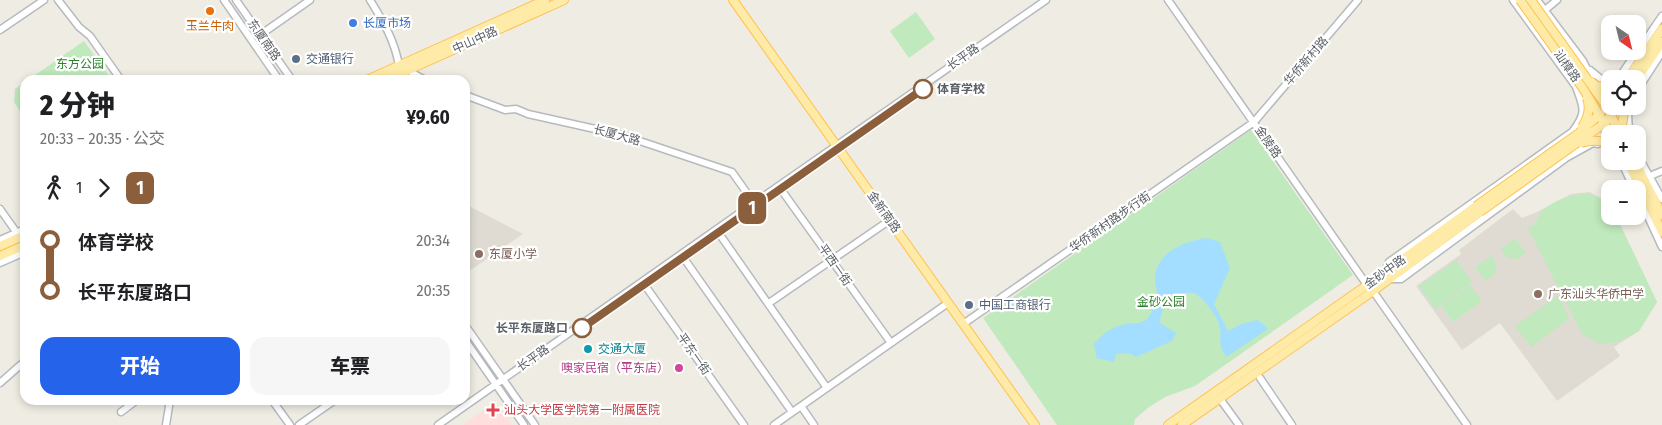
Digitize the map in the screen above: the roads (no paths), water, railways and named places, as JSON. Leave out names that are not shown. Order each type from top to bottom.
[{"type":"main road","name":"中山中路","points":[[378,75],[545,0]]},
{"type":"main road","name":"中山中路","points":[[396,75],[564,0]]},
{"type":"main road","name":"金新南路","points":[[733,0],[1039,425]]},
{"type":"main road","name":"金新南路","points":[[738,0],[1035,425]]},
{"type":"main road","name":"汕樟路","points":[[1520,0],[1579,87],[1600,114],[1602,125]]},
{"type":"main road","name":"汕樟路","points":[[1531,0],[1586,78],[1601,92]]},
{"type":"main road","points":[[1629,70],[1662,29]]},
{"type":"main road","points":[[1645,70],[1662,42]]},
{"type":"main road","points":[[1586,78],[1597,86],[1601,86]]},
{"type":"main road","points":[[1576,132],[1585,122],[1589,108],[1579,87]]},
{"type":"main road","name":"金砂中路","points":[[1182,425],[1478,209],[1600,114]]},
{"type":"main road","name":"金砂中路","points":[[1603,125],[1613,115]]},
{"type":"main road","name":"金砂中路","points":[[1478,209],[1601,127]]},
{"type":"main road","points":[[1574,145],[1588,141],[1601,142]]},
{"type":"main road","points":[[1631,170],[1662,232]]},
{"type":"main road","points":[[1640,170],[1662,215]]},
{"type":"main road","points":[[0,246],[20,235]]},
{"type":"main road","points":[[0,256],[20,251]]},
{"type":"main road","name":"金砂中路","points":[[1168,425],[1370,288]]},
{"type":"street","points":[[0,30],[44,0]]},
{"type":"street","points":[[58,0],[79,27],[90,36],[117,75]]},
{"type":"street","name":"东厦南路","points":[[224,0],[276,75]]},
{"type":"street","name":"东厦南路","points":[[236,0],[288,75]]},
{"type":"street","points":[[260,35],[310,0]]},
{"type":"street","points":[[370,0],[384,24],[396,51],[398,66]]},
{"type":"street","name":"长平路","points":[[504,380],[644,284],[838,145],[1046,0]]},
{"type":"street","name":"长平路","points":[[444,425],[754,202],[1052,0]]},
{"type":"street","name":"金陵路","points":[[1168,0],[1467,425]]},
{"type":"street","name":"华侨新村路","points":[[1254,122],[1358,0]]},
{"type":"street","points":[[1514,0],[1579,87],[1588,106]]},
{"type":"street","points":[[1537,0],[1601,89]]},
{"type":"street","points":[[1544,10],[1557,0]]},
{"type":"street","points":[[1646,38],[1662,16]]},
{"type":"street","points":[[1646,72],[1662,52]]},
{"type":"street","points":[[1583,62],[1601,79]]},
{"type":"street","points":[[407,70],[416,75]]},
{"type":"street","name":"长厦大路","points":[[470,97],[505,110],[516,109],[528,114],[622,135],[732,172],[754,202]]},
{"type":"street","points":[[1601,100],[1592,101],[1587,111],[1588,119],[1593,125],[1601,126]]},
{"type":"street","points":[[1588,119],[1576,132],[1389,262],[1387,276],[1401,279],[1566,158],[1601,127]]},
{"type":"street","name":"华侨新村路步行街","points":[[966,322],[1254,122]]},
{"type":"street","points":[[1566,158],[1593,143],[1601,144]]},
{"type":"street","points":[[1646,169],[1662,199]]},
{"type":"street","points":[[1650,176],[1662,170]]},
{"type":"street","name":"平西一街","points":[[780,188],[891,343]]},
{"type":"street","points":[[0,209],[20,233]]},
{"type":"street","points":[[1646,212],[1662,247]]},
{"type":"street","points":[[769,303],[890,220]]},
{"type":"street","points":[[718,232],[827,388]]},
{"type":"street","points":[[0,240],[20,234]]},
{"type":"street","points":[[0,263],[20,251]]},
{"type":"street","points":[[682,257],[792,412]]},
{"type":"street","name":"平东一街","points":[[644,284],[744,425]]},
{"type":"street","points":[[774,425],[948,303]]},
{"type":"street","points":[[470,332],[535,425]]},
{"type":"street","points":[[470,347],[524,425]]},
{"type":"street","points":[[0,383],[20,365]]},
{"type":"street","points":[[1260,378],[1292,425]]},
{"type":"street","name":"长平路","points":[[470,404],[497,386]]},
{"type":"street","points":[[1223,403],[1239,425]]},
{"type":"street","points":[[121,412],[130,405]]},
{"type":"street","points":[[166,425],[169,405]]},
{"type":"street","points":[[276,405],[290,425]]},
{"type":"street","points":[[300,425],[328,405]]},
{"type":"street","name":"长平路","points":[[438,425],[468,405]]},
{"type":"street","points":[[801,406],[814,425]]},
{"type":"water","points":[[1206,238],[1220,242],[1230,268],[1214,304],[1228,331],[1241,324],[1258,320],[1268,329],[1226,357],[1221,347],[1219,324],[1213,312],[1196,294],[1182,294],[1171,299],[1164,307],[1161,316],[1160,323],[1176,333],[1172,341],[1136,357],[1129,353],[1116,354],[1114,362],[1097,358],[1094,344],[1105,334],[1121,325],[1144,321],[1149,316],[1157,297],[1156,272],[1164,256],[1188,242]]},
{"type":"place","name":"玉兰牛肉","points":[[210,11]]},
{"type":"place","name":"长厦市场","points":[[353,23]]},
{"type":"place","name":"交通银行","points":[[296,59]]},
{"type":"place","name":"体育学校","points":[[923,89]]},
{"type":"place","name":"东厦小学","points":[[479,254]]},
{"type":"place","name":"广东汕头华侨中学","points":[[1538,294]]},
{"type":"place","name":"中国工商银行","points":[[969,305]]},
{"type":"place","name":"长平东厦路口","points":[[582,328]]},
{"type":"place","name":"交通大厦","points":[[588,349]]},
{"type":"place","name":"噢家民宿（平东店）","points":[[679,368]]},
{"type":"place","name":"汕头大学医学院第一附属医院","points":[[493,410]]},
{"type":"park label","name":"东方公园","points":[[80,64]]},
{"type":"park label","name":"金砂公园","points":[[1161,302]]}]
